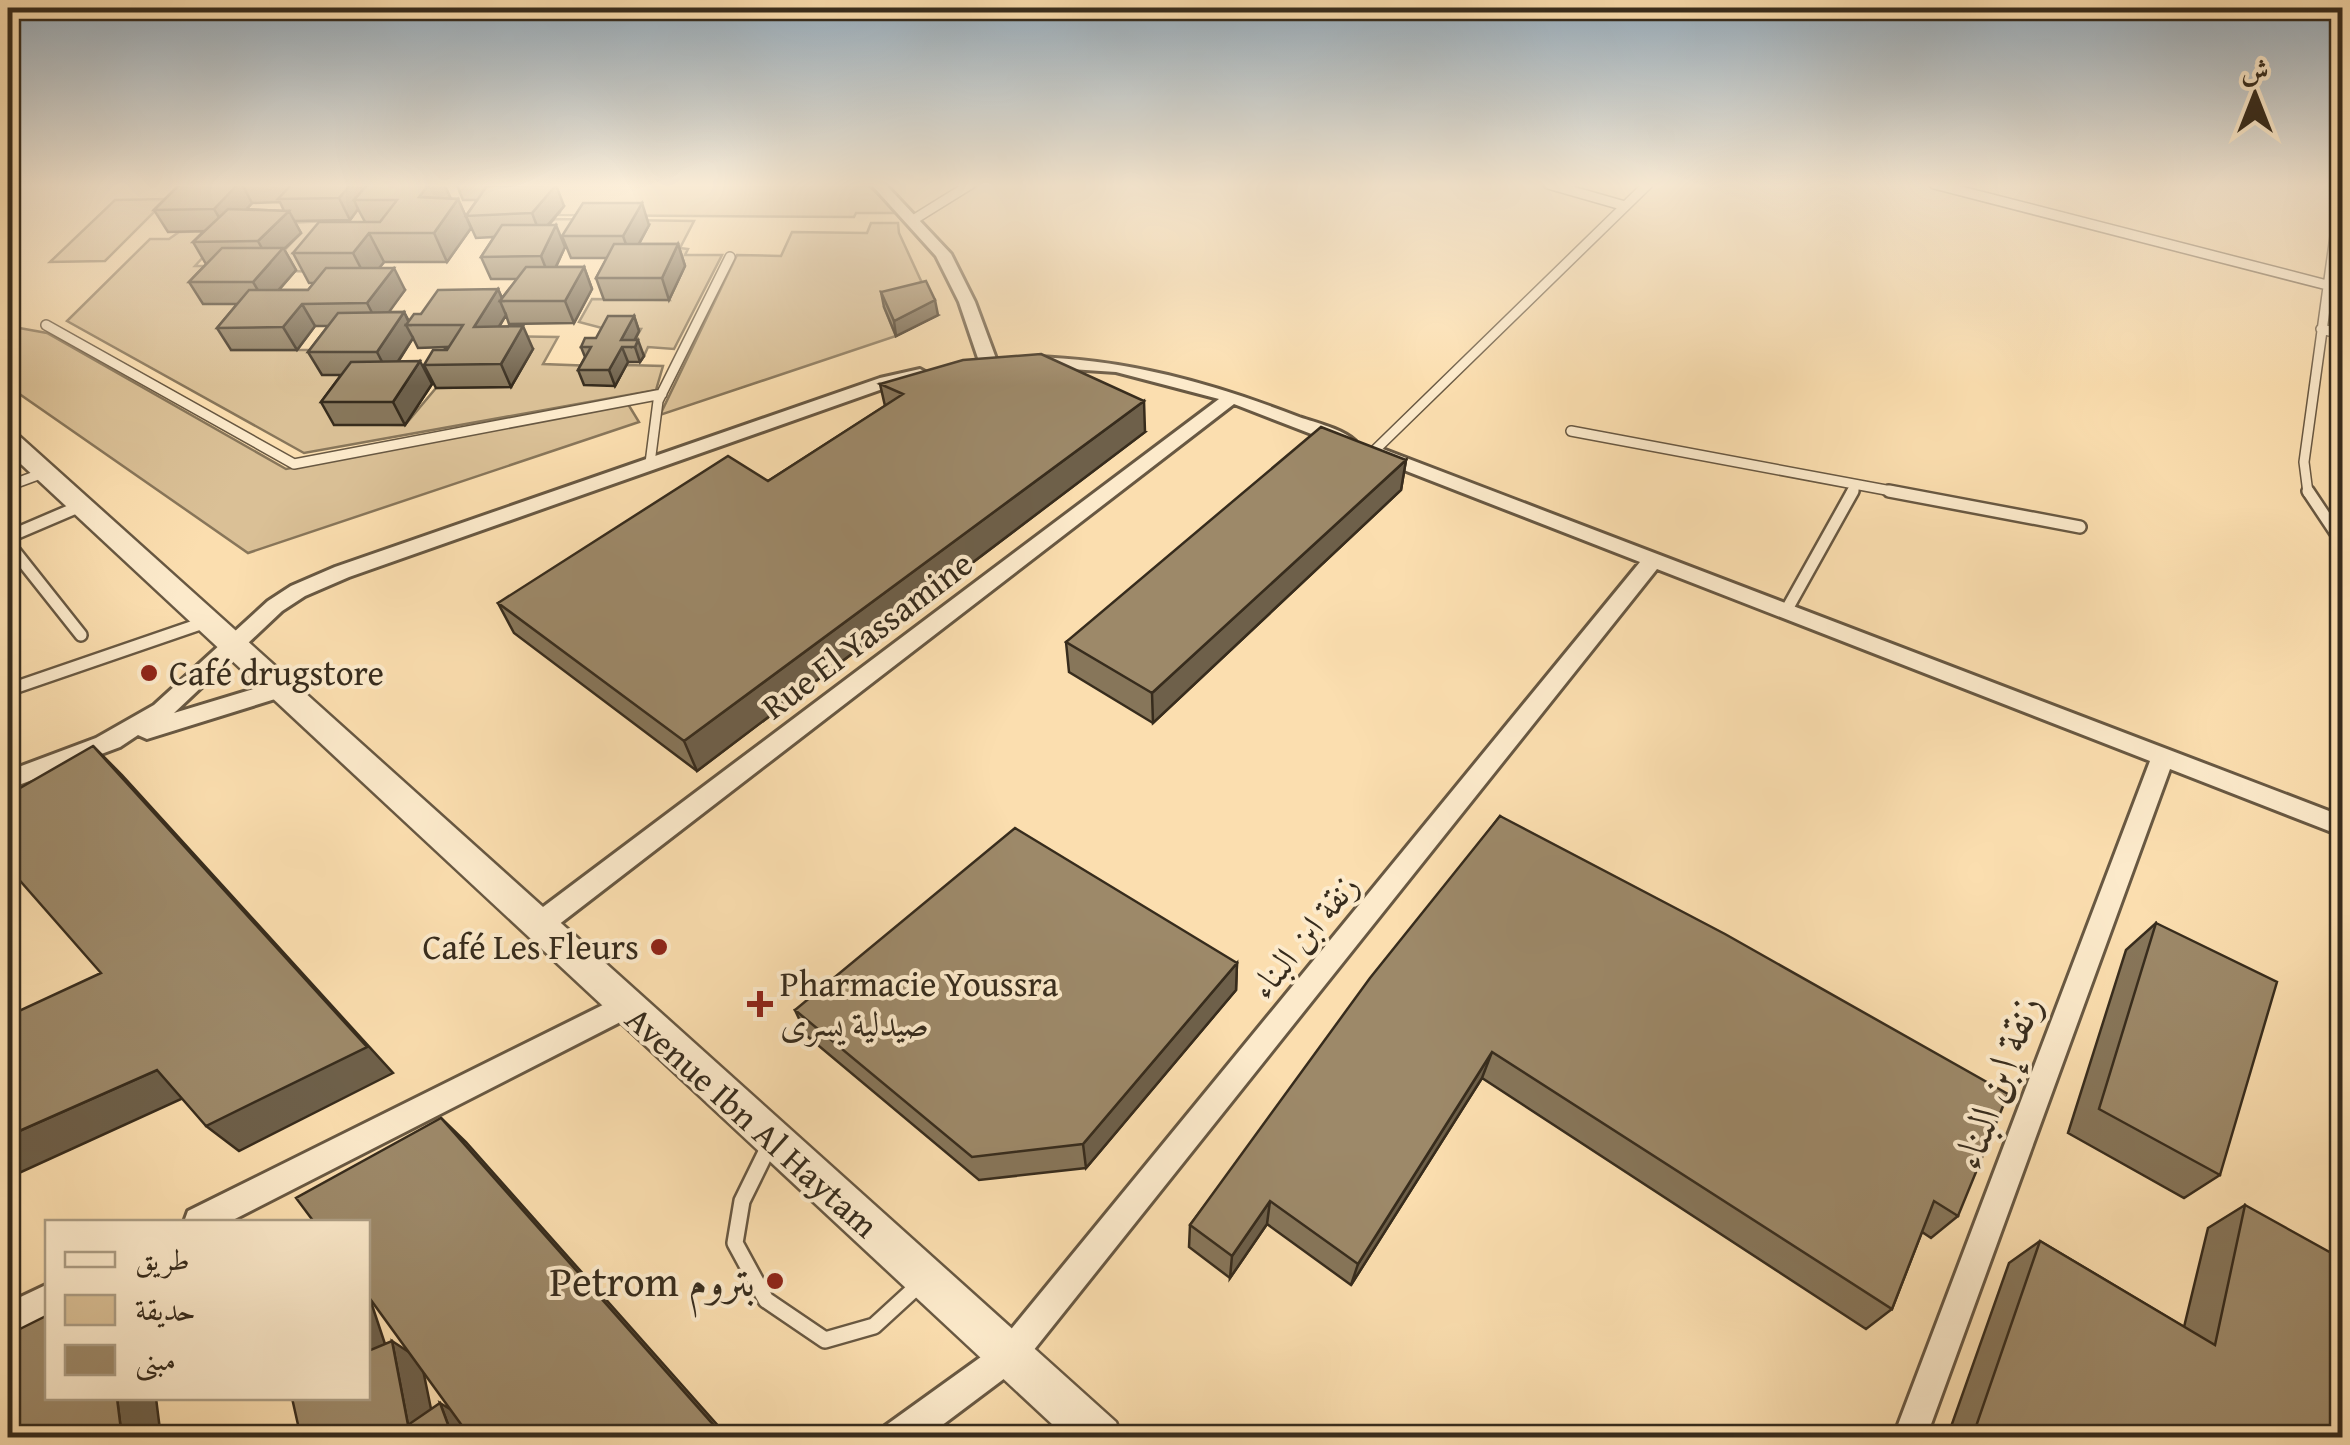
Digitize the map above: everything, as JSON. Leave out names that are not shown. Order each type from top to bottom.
[{"type":"street","points":[[941,251],[972,315],[982,364],[1080,362],[1124,366],[1233,397],[2342,826]]},
{"type":"street","points":[[104,744],[162,711],[222,632],[327,578],[886,382],[946,369]]},
{"type":"street","name":"Rue El Yassamine","points":[[540,924],[1233,397]]},
{"type":"street","name":"Avenue Ibn Al Haytam","points":[[8,439],[1100,1438]]},
{"type":"street","name":"زنقة ابن البناء","points":[[897,1438],[1010,1355],[1652,561]]},
{"type":"street","points":[[8,780],[104,744],[280,689]]},
{"type":"street","name":"زنقة إبن البناء","points":[[1909,1438],[2163,756]]},
{"type":"street","points":[[202,1220],[625,1006]]},
{"type":"street","points":[[8,1319],[45,1300]]},
{"type":"lane","points":[[1373,452],[1578,251]]},
{"type":"lane","points":[[2196,251],[2327,285]]},
{"type":"lane","points":[[2335,251],[2327,285],[2304,462],[2308,494],[2342,542]]},
{"type":"lane","points":[[650,463],[662,394],[730,257]]},
{"type":"lane","points":[[46,325],[294,464],[662,394]]},
{"type":"lane","points":[[2322,329],[2342,334]]},
{"type":"lane","points":[[1571,430],[2080,527]]},
{"type":"lane","points":[[8,486],[47,472]]},
{"type":"lane","points":[[1786,610],[1856,485]]},
{"type":"lane","points":[[81,635],[8,540],[83,504]]},
{"type":"lane","points":[[8,690],[222,632]]},
{"type":"lane","points":[[772,1140],[742,1201],[736,1244],[766,1300],[825,1340],[874,1326],[925,1279]]},
{"type":"green space","points":[[61,251],[115,251],[105,261],[50,262]]},
{"type":"green space","points":[[137,251],[208,251],[195,266],[236,266],[266,304],[232,350],[340,350],[370,375],[335,424],[405,425],[436,388],[511,387],[493,336],[558,337],[543,364],[595,366],[615,386],[626,365],[663,366],[656,390],[304,453],[67,321]]},
{"type":"green space","points":[[284,251],[369,251],[318,272],[266,270]]},
{"type":"green space","points":[[618,251],[722,255],[674,349],[648,347],[644,356],[626,355],[641,329],[602,328],[579,322],[592,299],[669,300]]},
{"type":"green space","points":[[783,251],[907,251],[928,296],[884,307],[896,336],[660,415],[737,255],[781,256]]},
{"type":"green space","points":[[8,326],[47,333],[286,469],[628,404],[639,422],[248,553],[8,386]]},
{"type":"building","points":[[219,251],[280,251],[253,282],[189,282]]},
{"type":"building","points":[[294,251],[354,251],[353,253]]},
{"type":"building","points":[[485,251],[543,251],[541,256],[481,257]]},
{"type":"building","points":[[610,251],[675,251],[662,278],[596,278]]},
{"type":"building","points":[[526,267],[584,267],[565,301],[500,301]]},
{"type":"building","points":[[326,268],[394,268],[367,303],[302,304],[283,327],[217,328],[249,290],[308,290]]},
{"type":"building","points":[[926,281],[935,300],[894,321],[881,292]]},
{"type":"building","points":[[498,289],[474,327],[523,326],[501,364],[424,365],[433,350],[447,350],[463,325],[406,325],[414,314],[421,314],[438,290]]},
{"type":"building","points":[[404,312],[377,352],[308,352],[338,313]]},
{"type":"building","points":[[608,316],[634,316],[621,340],[638,340],[635,347],[622,347],[609,370],[578,370],[591,347],[581,347],[585,338],[596,338]]},
{"type":"building","points":[[1041,354],[1144,401],[684,741],[498,603],[728,456],[768,481],[903,394],[880,384],[963,360]]},
{"type":"building","points":[[420,361],[393,402],[321,402],[351,362]]},
{"type":"building","points":[[1321,427],[1406,460],[1152,693],[1066,642]]},
{"type":"building","points":[[93,746],[367,1047],[206,1126],[157,1070],[8,1136],[8,1016],[101,973],[8,867],[8,795]]},
{"type":"building","points":[[1500,816],[1725,934],[2008,1094],[1958,1216],[1934,1201],[1892,1309],[1492,1052],[1358,1264],[1270,1201],[1232,1256],[1190,1225],[1370,978]]},
{"type":"building","points":[[1015,828],[1237,963],[1083,1144],[972,1157],[795,1010]]},
{"type":"building","points":[[2156,923],[2277,982],[2220,1175],[2099,1109]]},
{"type":"building","points":[[441,1118],[725,1438],[471,1438],[370,1299],[370,1220],[312,1220],[296,1198]]},
{"type":"building","points":[[2245,1205],[2342,1259],[2342,1438],[1972,1438],[2040,1241],[2215,1345]]},
{"type":"building","points":[[45,1316],[45,1400],[117,1400],[122,1438],[8,1438],[8,1335]]},
{"type":"building","points":[[392,1341],[408,1425],[440,1403],[453,1438],[301,1438],[292,1400],[370,1400],[370,1350]]},
{"type":"place","name":"Café drugstore","points":[[149,673]]},
{"type":"place","name":"Café Les Fleurs","points":[[659,947]]},
{"type":"place","name":"Pharmacie Youssra صيدلية يسرى","points":[[760,1004]]},
{"type":"place","name":"Petrom بتروم","points":[[775,1281]]}]
